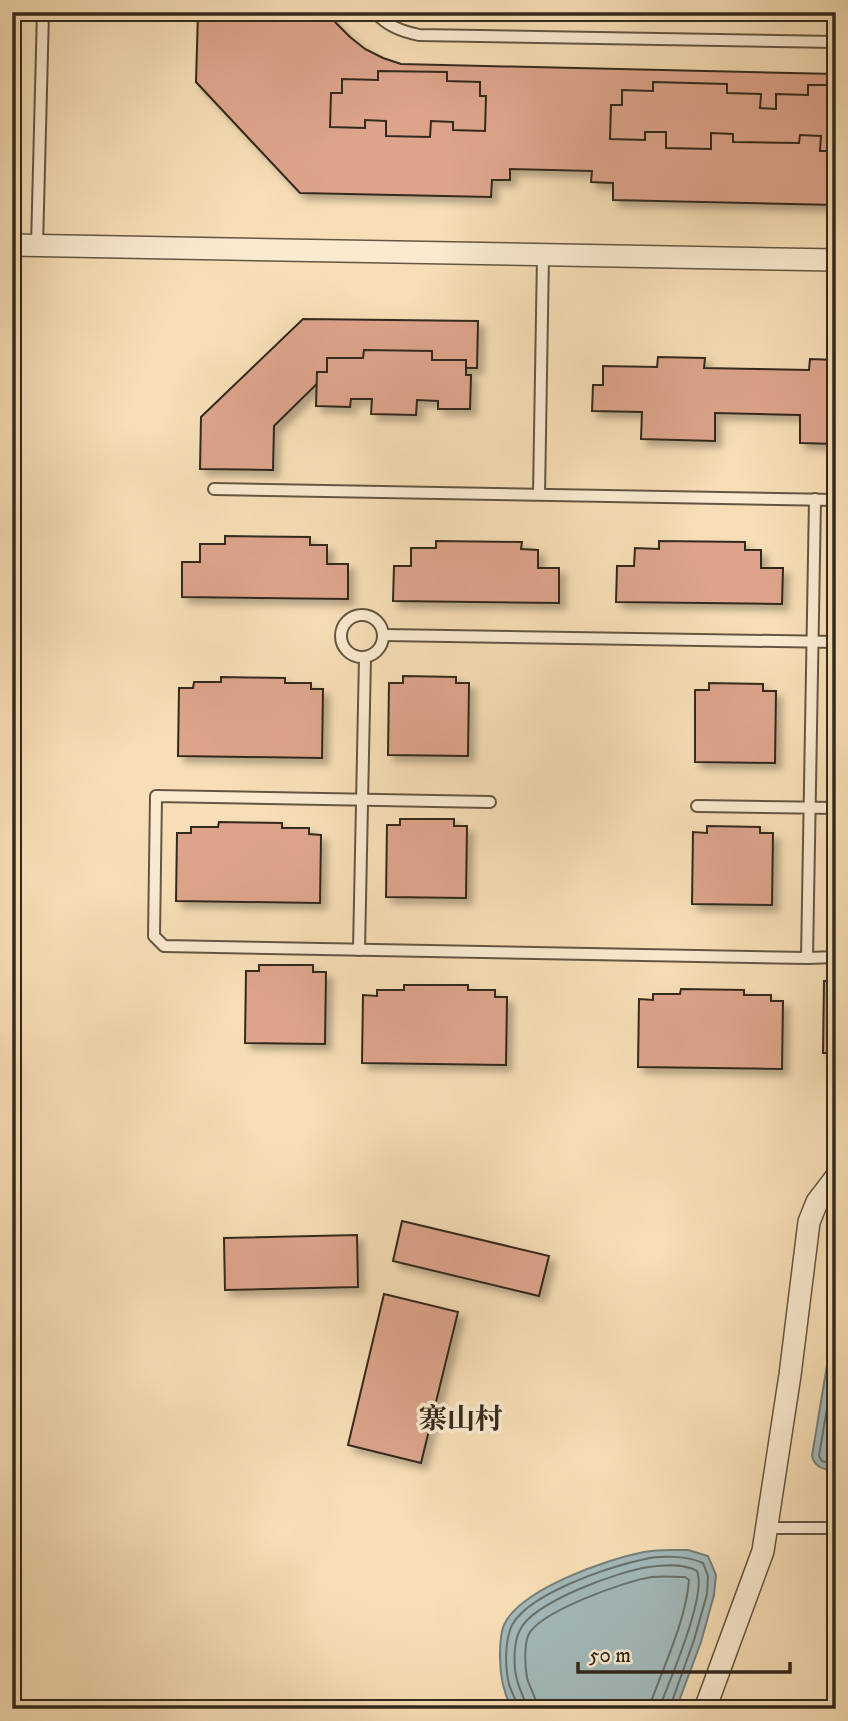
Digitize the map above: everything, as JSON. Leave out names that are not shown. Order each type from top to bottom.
[{"type":"street","points":[[12,245],[836,260]]},
{"type":"street","points":[[705,1709],[763,1551],[790,1375],[809,1222],[817,1202],[836,1178]]},
{"type":"lane","points":[[37,246],[43,12]]},
{"type":"lane","points":[[374,12],[391,26],[419,35],[836,42]]},
{"type":"lane","points":[[539,494],[543,255]]},
{"type":"lane","points":[[214,489],[836,500]]},
{"type":"lane","points":[[807,958],[815,499]]},
{"type":"lane","points":[[357,615],[368,615],[377,621],[382,626],[384,635],[378,650],[365,657],[351,654],[344,648],[341,638],[342,629],[348,620],[357,615]]},
{"type":"lane","points":[[384,635],[836,642]]},
{"type":"lane","points":[[359,950],[365,657]]},
{"type":"lane","points":[[490,802],[156,796],[154,936],[164,946],[836,957]]},
{"type":"lane","points":[[697,806],[836,808]]},
{"type":"lane","points":[[767,1528],[836,1528]]},
{"type":"water","points":[[836,1311],[836,1472],[818,1466],[812,1456]]},
{"type":"water","points":[[688,1550],[708,1556],[716,1575],[714,1595],[701,1642],[676,1709],[512,1709],[503,1684],[500,1641],[504,1625],[513,1612],[546,1588],[609,1561],[644,1552]]},
{"type":"building","points":[[198,12],[328,12],[350,37],[365,49],[401,64],[836,74],[836,205],[613,200],[613,183],[591,182],[592,171],[510,169],[510,180],[492,180],[491,197],[300,193],[196,82]]},
{"type":"building","points":[[378,71],[447,72],[447,81],[480,82],[480,96],[486,96],[485,131],[453,130],[453,122],[431,121],[430,137],[386,136],[386,121],[365,120],[365,128],[330,127],[331,93],[342,93],[342,79],[378,80]]},
{"type":"building","points":[[653,82],[727,84],[727,93],[761,94],[760,108],[776,109],[776,94],[808,95],[808,85],[836,85],[836,151],[820,151],[821,136],[800,135],[799,143],[733,142],[733,134],[711,133],[711,149],[666,148],[666,132],[645,132],[645,140],[610,139],[611,105],[622,105],[622,90],[653,91]]},
{"type":"building","points":[[303,319],[478,321],[477,368],[334,367],[274,426],[273,470],[200,469],[201,417]]},
{"type":"building","points":[[364,350],[432,351],[432,360],[466,360],[466,375],[471,375],[470,409],[438,409],[438,401],[417,400],[416,415],[371,414],[372,399],[351,399],[350,407],[316,406],[317,372],[327,372],[327,358],[363,358]]},
{"type":"building","points":[[658,357],[705,358],[704,368],[809,370],[810,359],[836,360],[836,444],[800,443],[800,415],[715,413],[715,441],[641,439],[642,412],[592,411],[593,385],[603,385],[603,366],[657,367]]},
{"type":"building","points":[[225,536],[310,537],[310,545],[327,545],[327,564],[348,564],[348,599],[182,597],[182,562],[200,562],[200,544],[225,544]]},
{"type":"building","points":[[436,541],[522,542],[521,549],[538,550],[538,568],[559,568],[559,603],[393,601],[394,566],[411,566],[411,548],[436,548]]},
{"type":"building","points":[[659,541],[745,542],[745,550],[761,550],[761,568],[783,568],[782,604],[616,602],[617,566],[634,566],[635,548],[659,549]]},
{"type":"building","points":[[828,568],[836,568],[836,603],[827,603]]},
{"type":"building","points":[[403,676],[456,677],[456,683],[469,683],[468,756],[388,755],[389,683],[403,683]]},
{"type":"building","points":[[221,677],[285,678],[285,683],[311,683],[311,689],[323,689],[322,758],[178,756],[179,688],[193,688],[194,682],[221,682]]},
{"type":"building","points":[[709,683],[763,684],[763,691],[776,691],[775,763],[695,762],[695,690],[709,690]]},
{"type":"building","points":[[832,695],[836,695],[836,763],[831,763]]},
{"type":"building","points":[[400,819],[454,819],[454,826],[467,826],[466,898],[386,897],[387,825],[400,825]]},
{"type":"building","points":[[219,822],[282,823],[282,828],[309,828],[309,834],[321,835],[320,903],[176,901],[177,833],[191,833],[191,827],[218,827]]},
{"type":"building","points":[[707,826],[760,827],[760,833],[773,833],[772,905],[692,904],[693,832],[707,833]]},
{"type":"building","points":[[831,842],[836,842],[836,910],[830,910]]},
{"type":"building","points":[[259,965],[313,965],[313,972],[326,972],[325,1044],[245,1043],[246,971],[259,971]]},
{"type":"building","points":[[824,981],[836,981],[836,1053],[823,1053]]},
{"type":"building","points":[[404,985],[468,985],[468,990],[495,990],[495,997],[507,997],[506,1065],[362,1063],[363,995],[377,996],[377,990],[404,990]]},
{"type":"building","points":[[681,989],[744,990],[744,995],[771,995],[771,1001],[783,1001],[782,1069],[638,1067],[639,999],[653,1000],[653,994],[680,994]]},
{"type":"building","points":[[402,1221],[549,1256],[539,1296],[393,1261]]},
{"type":"building","points":[[357,1235],[358,1287],[225,1290],[224,1238]]},
{"type":"building","points":[[384,1294],[458,1312],[421,1463],[348,1445]]},
{"type":"district","name":"寨山村","points":[[461,1419]]}]
